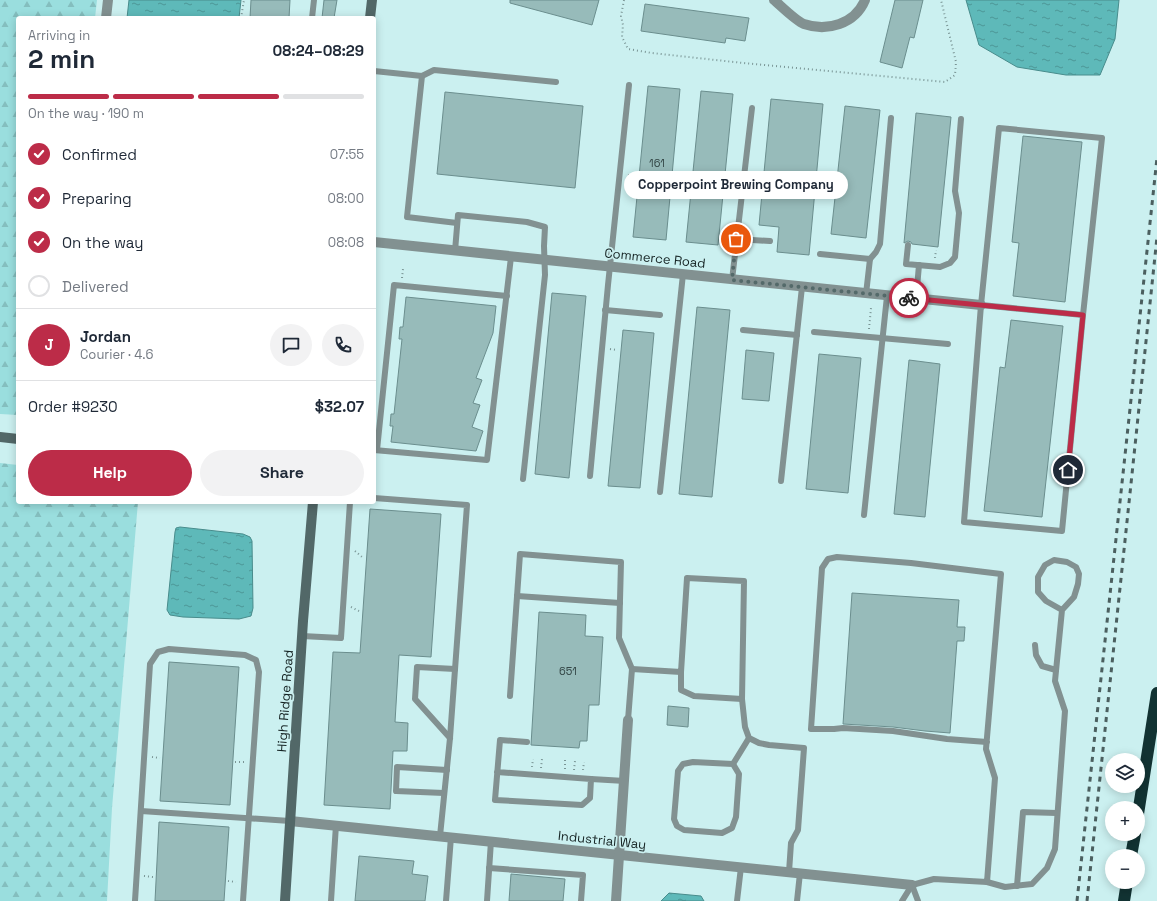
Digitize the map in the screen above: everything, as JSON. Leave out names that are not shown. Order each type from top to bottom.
[{"type":"highway","points":[[1140,801],[1157,693]]},
{"type":"highway","points":[[1124,901],[1126,889]]},
{"type":"street","points":[[106,16],[108,0]]},
{"type":"street","points":[[370,16],[372,0]]},
{"type":"street","points":[[774,0],[803,23],[824,28],[845,22],[862,8],[865,0]]},
{"type":"street","name":"Commerce Road","points":[[376,242],[982,305]]},
{"type":"street","points":[[0,437],[16,439]]},
{"type":"street","name":"High Ridge Road","points":[[284,901],[302,636],[313,504]]},
{"type":"street","points":[[616,901],[628,720]]},
{"type":"street","name":"Industrial Way","points":[[290,821],[912,885]]},
{"type":"lane","points":[[312,16],[314,0]]},
{"type":"lane","points":[[376,71],[422,76],[434,70],[556,82]]},
{"type":"lane","points":[[422,76],[407,217],[457,223]]},
{"type":"lane","points":[[590,476],[605,310],[629,85]]},
{"type":"lane","points":[[732,280],[752,108]]},
{"type":"lane","points":[[866,294],[870,259],[880,244],[891,118]]},
{"type":"lane","points":[[908,245],[906,264],[940,267],[950,264],[955,257],[959,213],[955,191],[962,119]]},
{"type":"lane","points":[[1000,128],[1102,138],[1062,531],[964,522],[982,305],[1000,128]]},
{"type":"lane","points":[[455,251],[458,215],[526,222],[545,227],[545,275],[523,479]]},
{"type":"lane","points":[[736,239],[770,242]]},
{"type":"lane","points":[[820,254],[870,259]]},
{"type":"lane","points":[[507,296],[394,285],[376,450],[487,460],[507,296],[511,257]]},
{"type":"lane","points":[[916,298],[919,265]]},
{"type":"lane","points":[[660,492],[683,274]]},
{"type":"lane","points":[[781,481],[802,287]]},
{"type":"lane","points":[[864,515],[888,296]]},
{"type":"lane","points":[[982,305],[1083,315]]},
{"type":"lane","points":[[605,310],[660,315]]},
{"type":"lane","points":[[743,330],[797,335]]},
{"type":"lane","points":[[814,332],[948,344]]},
{"type":"lane","points":[[376,498],[467,505],[450,738],[440,836]]},
{"type":"lane","points":[[302,636],[341,638],[350,504]]},
{"type":"lane","points":[[510,696],[520,554],[621,562],[619,638],[632,669],[628,720]]},
{"type":"lane","points":[[987,742],[947,739],[893,731],[843,728],[811,729],[822,568],[828,559],[837,557],[910,563],[1000,574],[987,742],[986,749],[995,778],[987,882]]},
{"type":"lane","points":[[902,901],[912,885],[934,879],[987,882],[1005,887],[1017,886],[1032,884],[1047,868],[1055,849],[1065,711],[1055,681],[1062,610],[1074,597],[1079,574],[1076,567],[1067,562],[1054,560],[1046,565],[1038,578],[1038,592],[1046,601],[1062,610]]},
{"type":"lane","points":[[742,699],[694,696],[681,690],[686,578],[744,581],[742,699],[745,727],[749,738],[759,743],[804,748],[798,830],[791,843],[788,872]]},
{"type":"lane","points":[[517,596],[620,603]]},
{"type":"lane","points":[[1035,645],[1036,655],[1042,666],[1056,670]]},
{"type":"lane","points":[[136,901],[150,664],[158,652],[168,649],[245,655],[256,660],[258,672],[243,901]]},
{"type":"lane","points":[[450,738],[415,698],[417,666],[455,669]]},
{"type":"lane","points":[[632,669],[681,672]]},
{"type":"lane","points":[[734,764],[749,738]]},
{"type":"lane","points":[[527,742],[500,740],[495,800],[582,805],[590,798],[591,779]]},
{"type":"lane","points":[[693,762],[734,764],[739,774],[736,817],[732,828],[722,833],[684,830],[677,826],[674,819],[678,771],[683,764],[693,762]]},
{"type":"lane","points":[[444,793],[396,791],[397,767],[447,770]]},
{"type":"lane","points":[[497,772],[625,781]]},
{"type":"lane","points":[[141,811],[290,821]]},
{"type":"lane","points":[[1017,886],[1023,812],[1057,813]]},
{"type":"lane","points":[[331,901],[336,825]]},
{"type":"lane","points":[[446,901],[451,837]]},
{"type":"lane","points":[[487,901],[491,841]]},
{"type":"lane","points":[[737,901],[741,867]]},
{"type":"lane","points":[[489,868],[584,875],[582,901]]},
{"type":"lane","points":[[797,901],[800,873]]},
{"type":"lane","points":[[912,885],[918,901],[924,901]]},
{"type":"path","points":[[242,16],[244,0]]},
{"type":"path","points":[[624,0],[621,16],[623,24],[622,37],[628,49],[743,63],[945,82],[956,75],[956,62],[942,0]]},
{"type":"path","points":[[628,175],[636,176]]},
{"type":"path","points":[[935,259],[936,250]]},
{"type":"path","points":[[402,279],[403,269]]},
{"type":"path","points":[[869,330],[871,308]]},
{"type":"path","points":[[607,349],[617,350]]},
{"type":"path","points":[[352,550],[362,556]]},
{"type":"path","points":[[348,605],[359,611]]},
{"type":"path","points":[[150,757],[160,758]]},
{"type":"path","points":[[532,769],[533,758]]},
{"type":"path","points":[[541,769],[542,759]]},
{"type":"path","points":[[565,760],[565,771]]},
{"type":"path","points":[[574,761],[574,772]]},
{"type":"path","points":[[235,762],[245,762]]},
{"type":"path","points":[[583,772],[584,762]]},
{"type":"path","points":[[143,876],[153,877]]},
{"type":"path","points":[[228,882],[238,882]]},
{"type":"green space","points":[[0,0],[97,0],[95,16],[16,16],[16,415],[0,414]]},
{"type":"green space","points":[[0,463],[16,465],[16,504],[138,504],[112,808],[107,901],[0,901]]},
{"type":"water","points":[[129,0],[241,0],[239,16],[127,16]]},
{"type":"water","points":[[966,0],[1119,0],[1115,39],[1100,75],[1066,75],[1017,67],[979,45]]},
{"type":"water","points":[[180,527],[243,534],[250,537],[252,541],[253,608],[251,616],[239,619],[183,617],[170,615],[167,610],[175,532],[176,528]]},
{"type":"water","points":[[669,893],[701,896],[704,901],[661,901]]},
{"type":"building","points":[[251,0],[290,0],[289,16],[250,16]]},
{"type":"building","points":[[324,0],[337,0],[334,16],[322,16]]},
{"type":"building","points":[[510,0],[599,0],[592,25],[510,3]]},
{"type":"building","points":[[895,0],[923,0],[914,38],[910,37],[902,68],[880,62]]},
{"type":"building","points":[[645,4],[749,18],[745,41],[726,38],[725,43],[641,31]]},
{"type":"building","points":[[648,86],[680,89],[666,240],[633,237]]},
{"type":"building","points":[[701,91],[733,94],[718,245],[686,242]]},
{"type":"building","points":[[445,92],[583,106],[575,188],[437,174]]},
{"type":"building","points":[[771,99],[823,104],[809,255],[777,252],[779,227],[759,225]]},
{"type":"building","points":[[845,106],[880,110],[866,238],[831,234]]},
{"type":"building","points":[[916,113],[951,117],[938,247],[912,244],[908,241],[904,243]]},
{"type":"building","points":[[1023,136],[1082,142],[1065,302],[1013,296],[1019,243],[1012,242]]},
{"type":"building","points":[[552,293],[586,296],[569,478],[535,474]]},
{"type":"building","points":[[406,297],[496,306],[493,333],[476,378],[482,380],[473,403],[480,405],[472,427],[483,431],[476,451],[391,442],[393,426],[390,426],[391,414],[394,414],[402,339],[399,339],[400,327],[403,327]]},
{"type":"building","points":[[697,307],[730,310],[712,497],[679,494]]},
{"type":"building","points":[[1011,320],[1063,326],[1042,517],[984,511],[1000,367],[1005,368]]},
{"type":"building","points":[[623,330],[654,333],[640,488],[608,486]]},
{"type":"building","points":[[746,350],[774,353],[769,401],[742,399]]},
{"type":"building","points":[[819,354],[861,358],[848,493],[806,489]]},
{"type":"building","points":[[909,360],[940,364],[925,517],[894,514]]},
{"type":"building","points":[[370,509],[441,514],[431,657],[399,655],[395,722],[408,723],[407,751],[393,751],[390,809],[324,805],[333,652],[360,653]]},
{"type":"building","points":[[852,593],[959,600],[957,627],[965,627],[964,641],[957,641],[950,733],[893,727],[843,724]]},
{"type":"building","points":[[539,612],[586,615],[585,636],[603,637],[599,705],[589,705],[587,741],[580,741],[579,748],[531,745]]},
{"type":"building","points":[[169,662],[239,667],[230,805],[160,801]]},
{"type":"building","points":[[668,706],[689,708],[688,727],[667,725]]},
{"type":"building","points":[[159,822],[229,827],[224,901],[155,901]]},
{"type":"building","points":[[359,856],[414,861],[412,874],[428,876],[425,901],[355,901]]},
{"type":"building","points":[[511,874],[565,879],[563,901],[509,901]]},
{"type":"railway","points":[[1077,901],[1157,158]]},
{"type":"railway","points":[[1087,901],[1157,237]]},
{"type":"way so far","points":[[736,239],[732,280],[909,298]]},
{"type":"place","name":"Copperpoint Brewing Company","points":[[736,239]]},
{"type":"route","points":[[909,298],[1083,315],[1068,470]]}]
